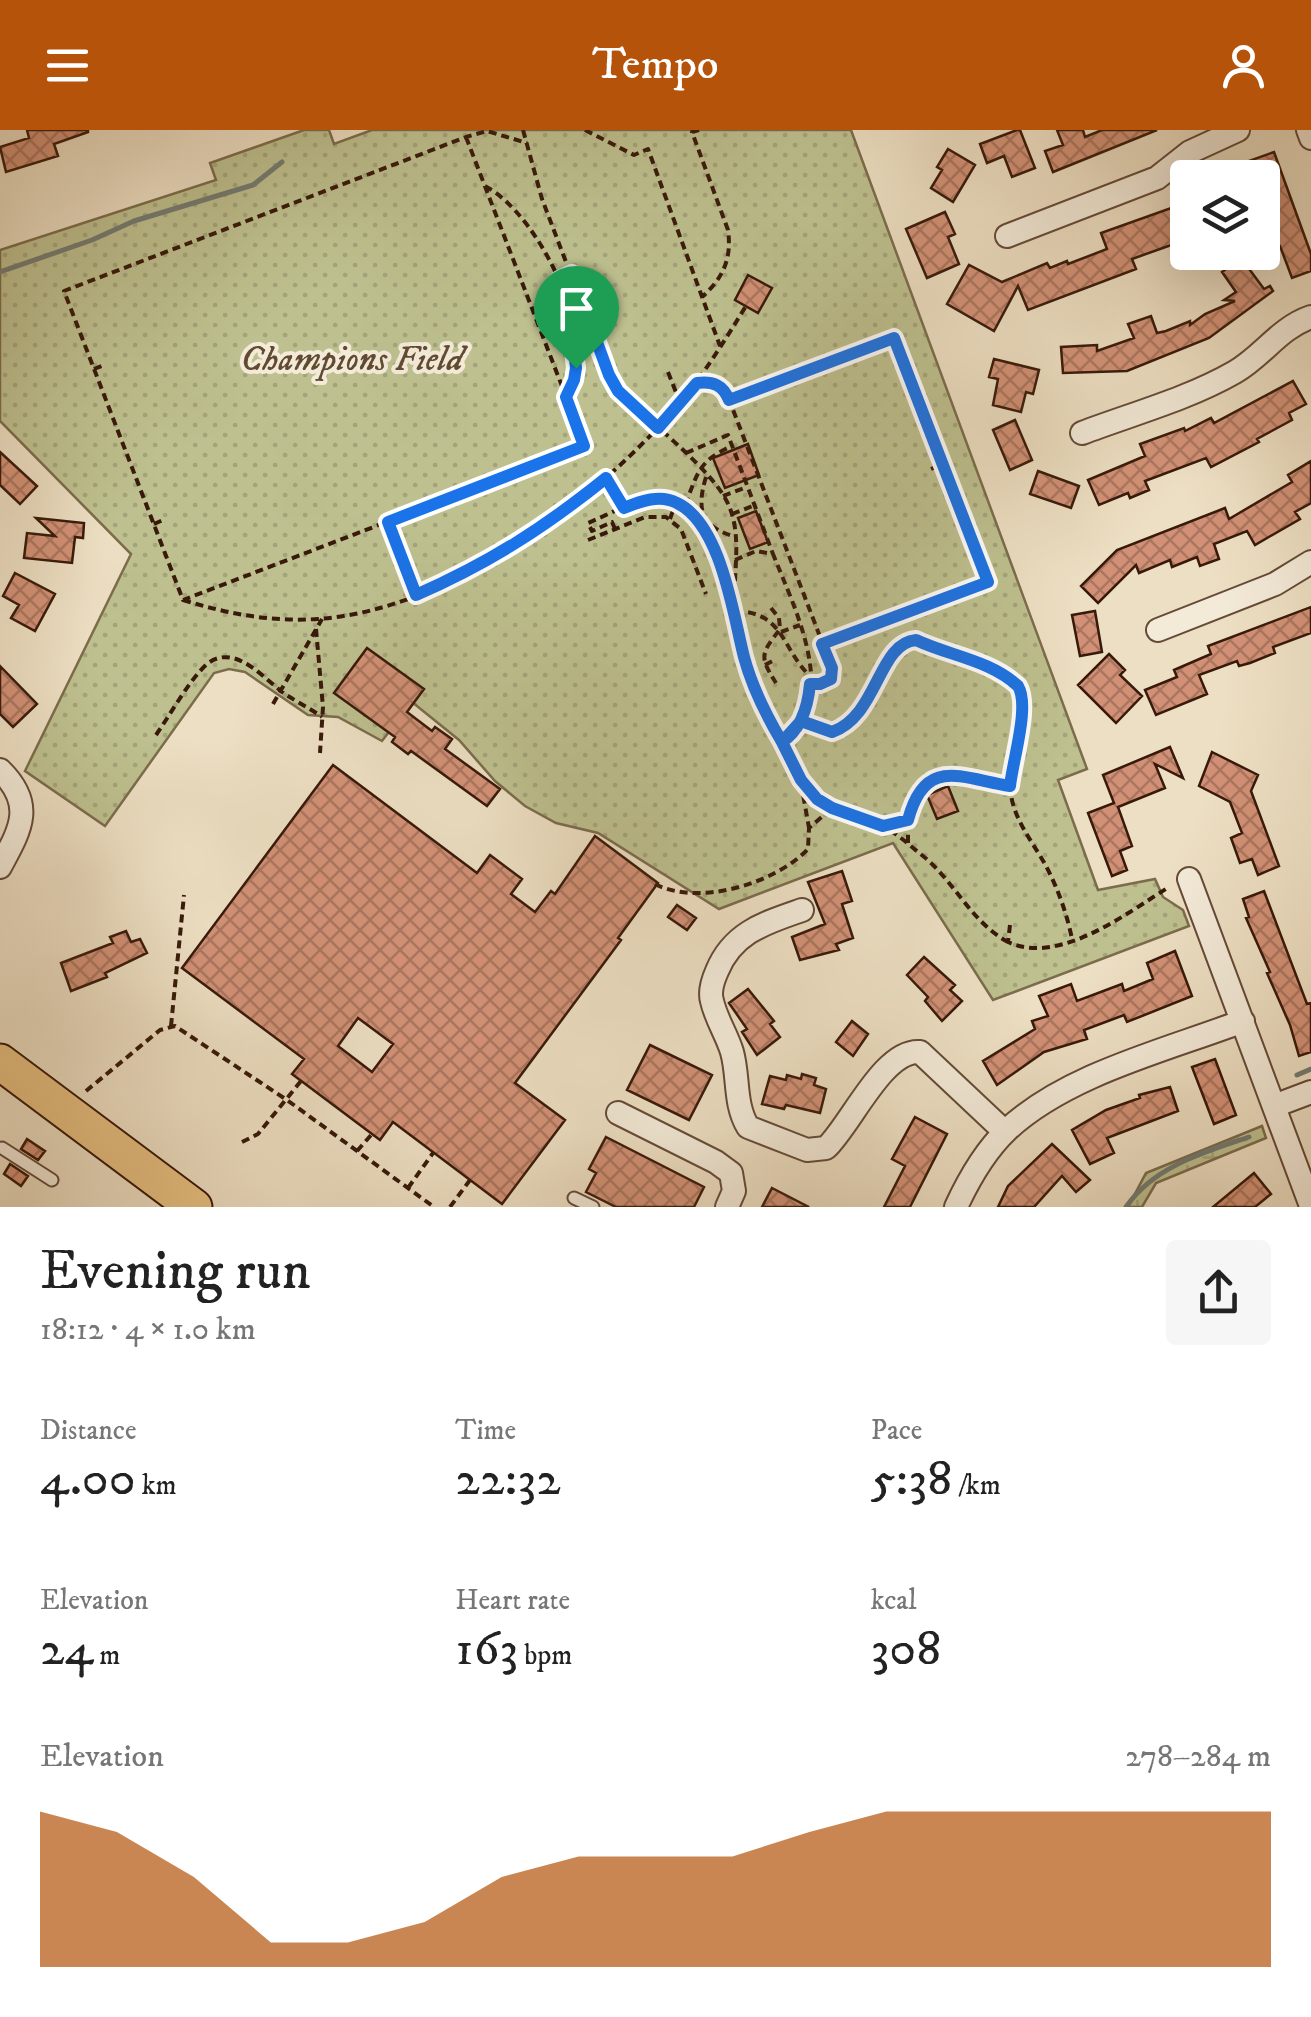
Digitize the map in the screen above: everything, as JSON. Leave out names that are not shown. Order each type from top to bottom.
[{"type":"main road","points":[[0,1062],[194,1207]]},
{"type":"street","points":[[1007,236],[1144,183],[1190,152],[1238,130]]},
{"type":"street","points":[[1308,130],[1311,138]]},
{"type":"street","points":[[1082,433],[1219,382],[1246,366],[1275,337],[1311,317]]},
{"type":"street","points":[[1158,630],[1275,584],[1311,562]]},
{"type":"street","points":[[0,770],[21,799],[21,828],[0,868]]},
{"type":"street","points":[[1189,879],[1311,1206]]},
{"type":"street","points":[[802,910],[758,925],[738,938],[722,960],[713,984],[712,1001],[733,1054],[737,1096],[748,1128],[807,1150],[826,1148],[870,1088],[902,1054],[910,1051],[920,1052],[1005,1132]]},
{"type":"street","points":[[956,1207],[1005,1132],[1048,1100],[1087,1079],[1243,1022]]},
{"type":"street","points":[[1274,1106],[1311,1092]]},
{"type":"street","points":[[618,1113],[732,1173],[734,1191],[726,1207]]},
{"type":"lane","points":[[2,1148],[52,1180]]},
{"type":"lane","points":[[574,1198],[593,1207]]},
{"type":"path","points":[[183,600],[64,291],[466,136],[487,130],[528,143]]},
{"type":"path","points":[[522,130],[542,199],[609,375],[618,391],[700,469],[723,496],[732,514],[736,536],[734,608]]},
{"type":"path","points":[[588,130],[634,155],[648,149],[721,347]]},
{"type":"path","points":[[699,130],[692,132],[730,245],[721,277],[702,297]]},
{"type":"path","points":[[183,600],[584,446],[466,136]]},
{"type":"path","points":[[485,186],[499,193],[521,214],[539,239],[559,280],[575,353],[574,380],[564,399]]},
{"type":"path","points":[[559,280],[572,274]]},
{"type":"path","points":[[183,600],[252,618],[322,619],[416,595],[493,559],[570,507],[658,428],[721,347],[746,306]]},
{"type":"path","points":[[729,400],[894,338],[988,582],[822,644]]},
{"type":"path","points":[[94,369],[104,365]]},
{"type":"path","points":[[668,372],[680,403]]},
{"type":"path","points":[[692,386],[702,382],[715,384],[722,388],[734,410],[820,635],[833,674],[825,683],[811,680],[787,648],[779,618],[771,608]]},
{"type":"path","points":[[686,454],[728,435],[800,625],[811,663],[811,680],[801,721],[782,742]]},
{"type":"path","points":[[684,507],[709,457],[732,446]]},
{"type":"path","points":[[931,469],[943,464]]},
{"type":"path","points":[[706,476],[701,519],[734,608],[744,659],[756,693],[801,780],[817,799],[883,826],[943,875],[982,923],[1008,942],[1042,950],[1122,918],[1168,887],[1189,879]]},
{"type":"path","points":[[606,478],[624,508]]},
{"type":"path","points":[[723,496],[748,487]]},
{"type":"path","points":[[615,529],[612,522],[592,531],[588,523],[650,499],[676,502],[712,528],[736,536]]},
{"type":"path","points":[[670,519],[676,502]]},
{"type":"path","points":[[732,514],[755,505]]},
{"type":"path","points":[[588,540],[653,516],[670,519],[681,529],[706,594]]},
{"type":"path","points":[[154,524],[164,520]]},
{"type":"path","points":[[388,522],[416,595]]},
{"type":"path","points":[[735,560],[756,551],[774,554]]},
{"type":"path","points":[[734,608],[755,614],[780,630]]},
{"type":"path","points":[[272,704],[322,619]]},
{"type":"path","points":[[776,683],[766,665],[765,646],[780,630],[800,625]]},
{"type":"path","points":[[316,629],[322,717],[320,752]]},
{"type":"path","points":[[801,721],[832,732],[852,721],[898,646],[916,640],[950,656],[982,663],[1018,686],[1024,706],[1012,757],[1010,786],[1018,814],[1053,882],[1072,939]]},
{"type":"path","points":[[205,656],[212,662]]},
{"type":"path","points":[[156,734],[206,665],[220,658],[246,662],[322,717]]},
{"type":"path","points":[[766,665],[776,660]]},
{"type":"path","points":[[908,844],[908,820],[917,792],[928,780],[951,774],[1010,786]]},
{"type":"path","points":[[655,884],[671,891],[704,891],[731,888],[781,872],[808,849],[809,828],[801,780]]},
{"type":"path","points":[[809,828],[832,808]]},
{"type":"path","points":[[883,826],[908,820]]},
{"type":"path","points":[[172,1026],[184,895]]},
{"type":"path","points":[[1008,942],[1010,925]]},
{"type":"path","points":[[86,1091],[160,1030],[172,1026],[186,1030],[434,1207]]},
{"type":"path","points":[[242,1142],[258,1134],[301,1080]]},
{"type":"path","points":[[357,1151],[372,1134]]},
{"type":"path","points":[[408,1188],[434,1152]]},
{"type":"path","points":[[450,1207],[470,1180]]},
{"type":"green space","name":"Champions Field","points":[[304,130],[329,130],[334,144],[372,130],[851,130],[1087,769],[1058,780],[1098,890],[1155,879],[1163,897],[1183,910],[1189,926],[993,1000],[893,843],[719,909],[598,833],[556,823],[525,806],[495,781],[459,740],[412,702],[382,741],[338,717],[308,715],[245,672],[229,669],[214,673],[105,826],[25,771],[131,554],[0,421],[0,250],[216,180],[210,163]]},
{"type":"green space","points":[[1262,1126],[1266,1138],[1156,1183],[1142,1207],[1128,1207],[1146,1173]]},
{"type":"building","points":[[27,130],[88,132],[54,144],[58,156],[6,172],[0,147],[29,138]]},
{"type":"building","points":[[1017,130],[1035,168],[1012,177],[1004,156],[987,163],[980,144]]},
{"type":"building","points":[[1057,130],[1083,130],[1085,137],[1102,130],[1157,130],[1053,172],[1045,151],[1063,145]]},
{"type":"building","points":[[948,149],[975,165],[953,202],[931,188]]},
{"type":"building","points":[[1274,152],[1277,160],[1252,160]]},
{"type":"building","points":[[1280,169],[1311,254],[1311,271],[1292,278],[1280,246]]},
{"type":"building","points":[[1170,208],[1170,245],[1132,259],[1136,269],[1028,310],[1018,286],[994,331],[947,304],[969,265],[1002,282],[1047,263],[1050,268],[1067,261],[1068,264],[1107,249],[1101,233]]},
{"type":"building","points":[[945,212],[955,234],[948,237],[959,264],[927,278],[906,229]]},
{"type":"building","points":[[1250,270],[1264,289],[1270,286],[1273,291],[1209,338],[1127,371],[1063,373],[1061,347],[1097,345],[1097,351],[1134,338],[1128,324],[1151,316],[1157,333],[1190,321],[1190,325],[1235,301],[1224,300],[1236,292],[1222,272]]},
{"type":"building","points":[[748,275],[772,288],[758,313],[735,300]]},
{"type":"building","points":[[994,359],[1039,370],[1033,394],[1026,392],[1021,412],[993,405],[998,379],[989,377]]},
{"type":"building","points":[[1293,381],[1306,404],[1289,413],[1292,420],[1257,439],[1259,442],[1211,467],[1206,458],[1145,481],[1149,490],[1130,498],[1128,493],[1099,505],[1088,480],[1145,456],[1140,444],[1184,428],[1185,431],[1211,418],[1214,423]]},
{"type":"building","points":[[1015,420],[1032,460],[1010,470],[993,430]]},
{"type":"building","points":[[748,444],[759,475],[725,488],[713,458]]},
{"type":"building","points":[[0,452],[37,486],[20,504],[0,485]]},
{"type":"building","points":[[1311,461],[1311,503],[1295,512],[1300,519],[1255,545],[1247,531],[1214,544],[1219,559],[1200,566],[1197,557],[1172,567],[1170,560],[1139,573],[1136,565],[1098,603],[1081,586],[1117,550],[1225,508],[1229,519],[1292,482],[1288,475]]},
{"type":"building","points":[[1038,471],[1079,486],[1071,508],[1030,494]]},
{"type":"building","points":[[756,511],[768,542],[750,549],[738,518]]},
{"type":"building","points":[[36,518],[84,523],[83,538],[75,537],[72,563],[24,558],[27,533],[55,536]]},
{"type":"building","points":[[15,573],[55,594],[35,631],[11,618],[19,605],[3,596]]},
{"type":"building","points":[[1311,607],[1311,633],[1273,647],[1275,653],[1250,663],[1239,666],[1237,661],[1199,675],[1207,694],[1156,715],[1145,690],[1177,677],[1174,670],[1211,654],[1208,646]]},
{"type":"building","points":[[1095,611],[1102,652],[1080,656],[1072,615]]},
{"type":"building","points":[[367,648],[424,689],[407,712],[432,731],[435,727],[452,739],[445,749],[500,789],[487,806],[411,751],[408,754],[392,742],[395,737],[334,693]]},
{"type":"building","points":[[1109,654],[1125,670],[1120,675],[1142,696],[1116,723],[1078,685]]},
{"type":"building","points":[[0,666],[37,704],[13,727],[0,714]]},
{"type":"building","points":[[1170,747],[1183,778],[1155,764],[1165,788],[1118,807],[1132,846],[1120,851],[1127,870],[1112,876],[1088,813],[1114,803],[1103,775]]},
{"type":"building","points":[[1212,752],[1258,775],[1251,791],[1279,866],[1258,875],[1252,859],[1240,863],[1231,838],[1242,833],[1230,802],[1199,786]]},
{"type":"building","points":[[333,765],[477,873],[490,855],[522,879],[511,894],[535,912],[551,891],[555,894],[595,836],[658,883],[618,938],[621,940],[515,1083],[565,1120],[502,1204],[393,1122],[380,1140],[292,1074],[304,1059],[182,968]],"holes":[[[358,1018],[393,1044],[372,1072],[338,1046]]]},
{"type":"building","points":[[948,786],[958,811],[937,819],[927,795]]},
{"type":"building","points":[[842,871],[852,901],[842,904],[853,938],[836,944],[839,950],[800,960],[792,937],[825,924],[808,882]]},
{"type":"building","points":[[1264,891],[1307,1004],[1311,1003],[1311,1052],[1299,1056],[1267,973],[1270,972],[1246,918],[1249,917],[1243,899]]},
{"type":"building","points":[[677,905],[696,918],[687,930],[668,917]]},
{"type":"building","points":[[126,931],[131,942],[140,939],[147,953],[105,973],[107,977],[71,991],[61,963],[113,943],[110,937]]},
{"type":"building","points":[[1175,951],[1192,996],[1127,1022],[1124,1015],[1084,1030],[1087,1039],[1044,1052],[997,1085],[983,1061],[1035,1029],[1032,1021],[1048,1016],[1039,996],[1071,984],[1077,1001],[1122,984],[1124,991],[1153,979],[1147,963]]},
{"type":"building","points":[[924,957],[955,985],[950,990],[962,1001],[942,1021],[925,1001],[928,997],[907,975]]},
{"type":"building","points":[[748,989],[774,1021],[770,1024],[780,1037],[757,1055],[742,1032],[747,1029],[729,1003]]},
{"type":"building","points":[[852,1021],[868,1034],[853,1056],[836,1042]]},
{"type":"building","points":[[650,1045],[712,1075],[689,1120],[627,1090]]},
{"type":"building","points":[[1215,1059],[1236,1115],[1214,1124],[1192,1067]]},
{"type":"building","points":[[802,1074],[816,1078],[814,1085],[826,1089],[820,1113],[762,1104],[770,1076],[786,1080],[787,1075],[801,1079]]},
{"type":"building","points":[[1170,1087],[1178,1111],[1107,1138],[1114,1153],[1090,1164],[1072,1130],[1106,1110],[1140,1098],[1139,1095]]},
{"type":"building","points":[[915,1117],[947,1134],[910,1207],[884,1207],[905,1166],[892,1159]]},
{"type":"building","points":[[606,1137],[704,1187],[694,1207],[616,1207],[586,1192],[596,1173],[589,1169]]},
{"type":"building","points":[[27,1139],[45,1151],[38,1160],[21,1149]]},
{"type":"building","points":[[1052,1144],[1090,1180],[1076,1192],[1062,1176],[1034,1207],[998,1207],[1008,1186]]},
{"type":"building","points":[[10,1164],[28,1176],[21,1186],[4,1174]]},
{"type":"building","points":[[1254,1173],[1271,1194],[1255,1207],[1213,1207]]},
{"type":"building","points":[[772,1188],[809,1207],[762,1207]]},
{"type":"waterway","points":[[0,272],[134,221],[253,185],[282,162]]},
{"type":"waterway","points":[[1297,1075],[1311,1069]]},
{"type":"waterway","points":[[1126,1207],[1166,1171],[1249,1137]]},
{"type":"route","points":[[576,368],[566,397],[584,446],[388,522],[416,595],[493,559],[606,478],[624,508],[650,499],[666,499],[697,518],[734,606],[744,659],[756,693],[782,742],[801,721],[823,731],[842,729],[869,699],[898,646],[916,640],[950,656],[982,663],[1018,686],[1024,706],[1012,757],[1010,786],[940,775],[928,780],[917,792],[908,820],[883,826],[817,799],[801,780],[782,742],[796,730],[801,721],[810,684],[831,679],[832,668],[822,644],[988,582],[894,338],[729,400],[715,384],[697,383],[658,428],[618,391],[609,375],[572,274],[559,280],[574,338],[576,368]]}]
